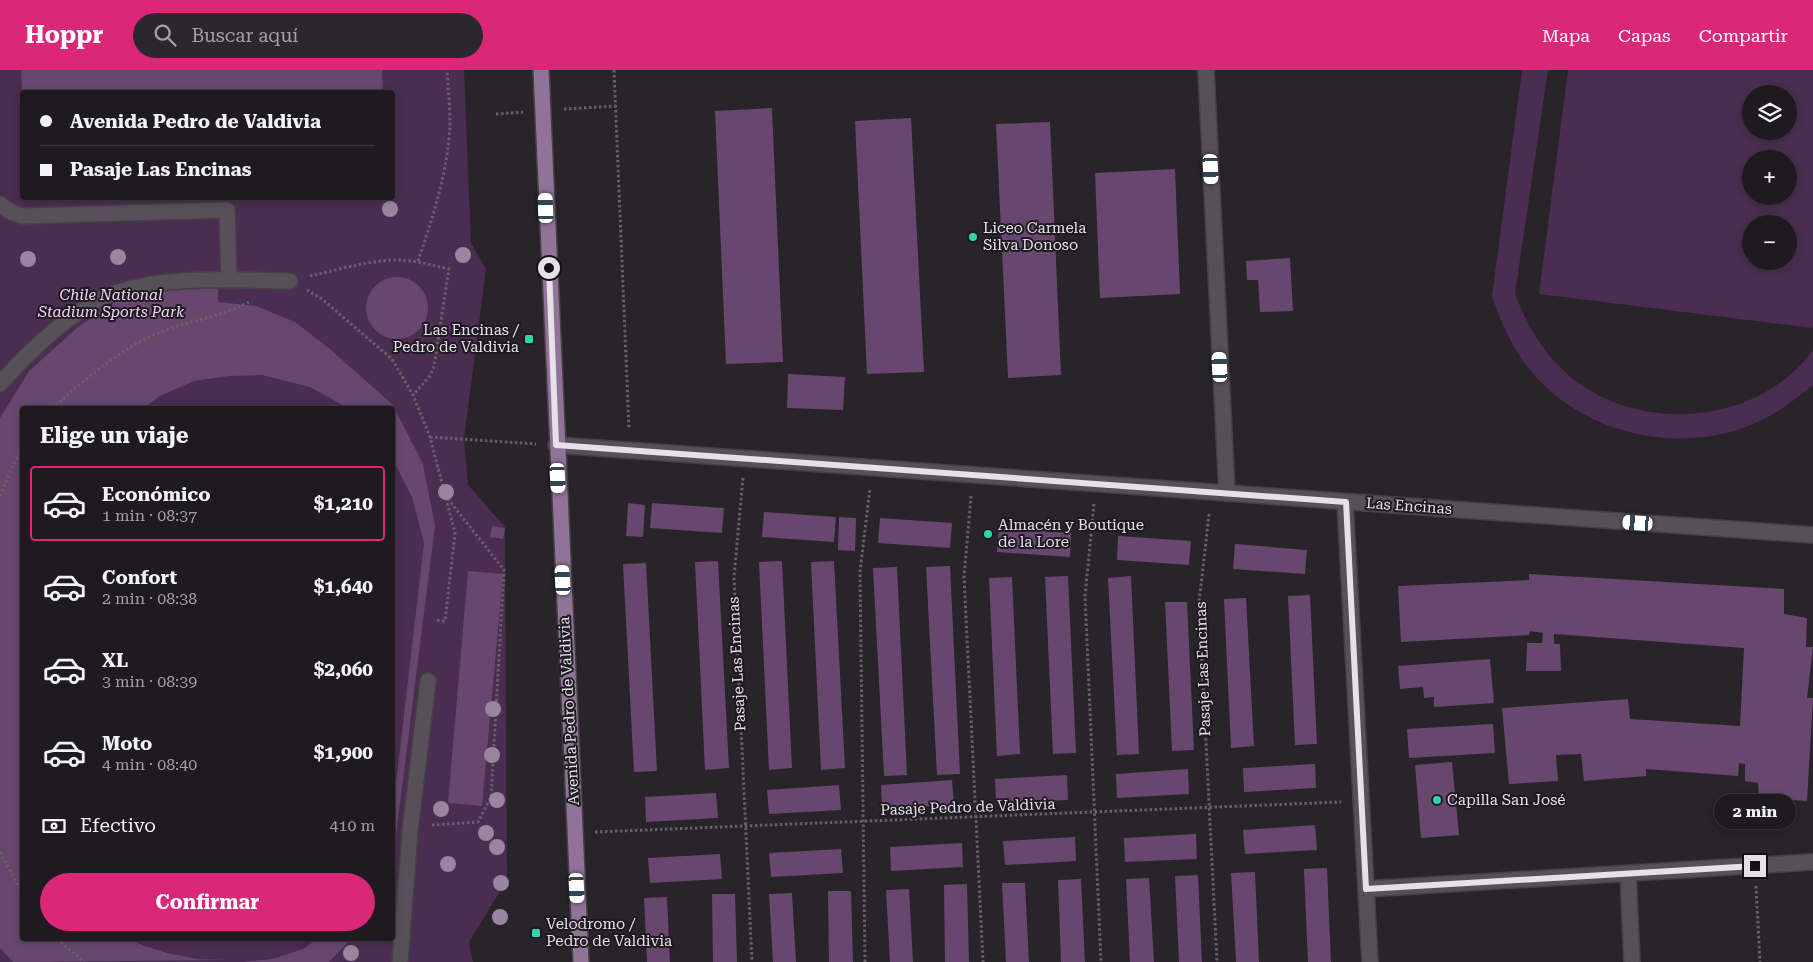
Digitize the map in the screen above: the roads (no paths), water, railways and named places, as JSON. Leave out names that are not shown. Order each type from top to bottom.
[{"type":"main road","name":"Avenida Pedro de Valdivia","points":[[541,70],[556,445],[581,962]]},
{"type":"street","points":[[1206,70],[1227,493]]},
{"type":"street","points":[[0,204],[9,211],[22,216],[227,210],[229,280]]},
{"type":"street","points":[[0,384],[22,358],[73,317],[110,295],[162,282],[290,281]]},
{"type":"street","name":"Las Encinas","points":[[556,445],[1813,535]]},
{"type":"street","points":[[1346,502],[1370,962]]},
{"type":"street","points":[[400,962],[410,832],[428,681]]},
{"type":"street","points":[[1366,889],[1813,862]]},
{"type":"street","points":[[1628,873],[1632,962]]},
{"type":"place","name":"Liceo Carmela Silva Donoso","points":[[973,237]]},
{"type":"place","name":"Las Encinas / Pedro de Valdivia","points":[[529,339]]},
{"type":"place","name":"Almacén y Boutique de la Lore","points":[[988,534]]},
{"type":"place","name":"Capilla San José","points":[[1437,800]]},
{"type":"place","name":"Velodromo / Pedro de Valdivia","points":[[536,933]]},
{"type":"park label","name":"Chile National Stadium Sports Park","points":[[111,304]]}]
